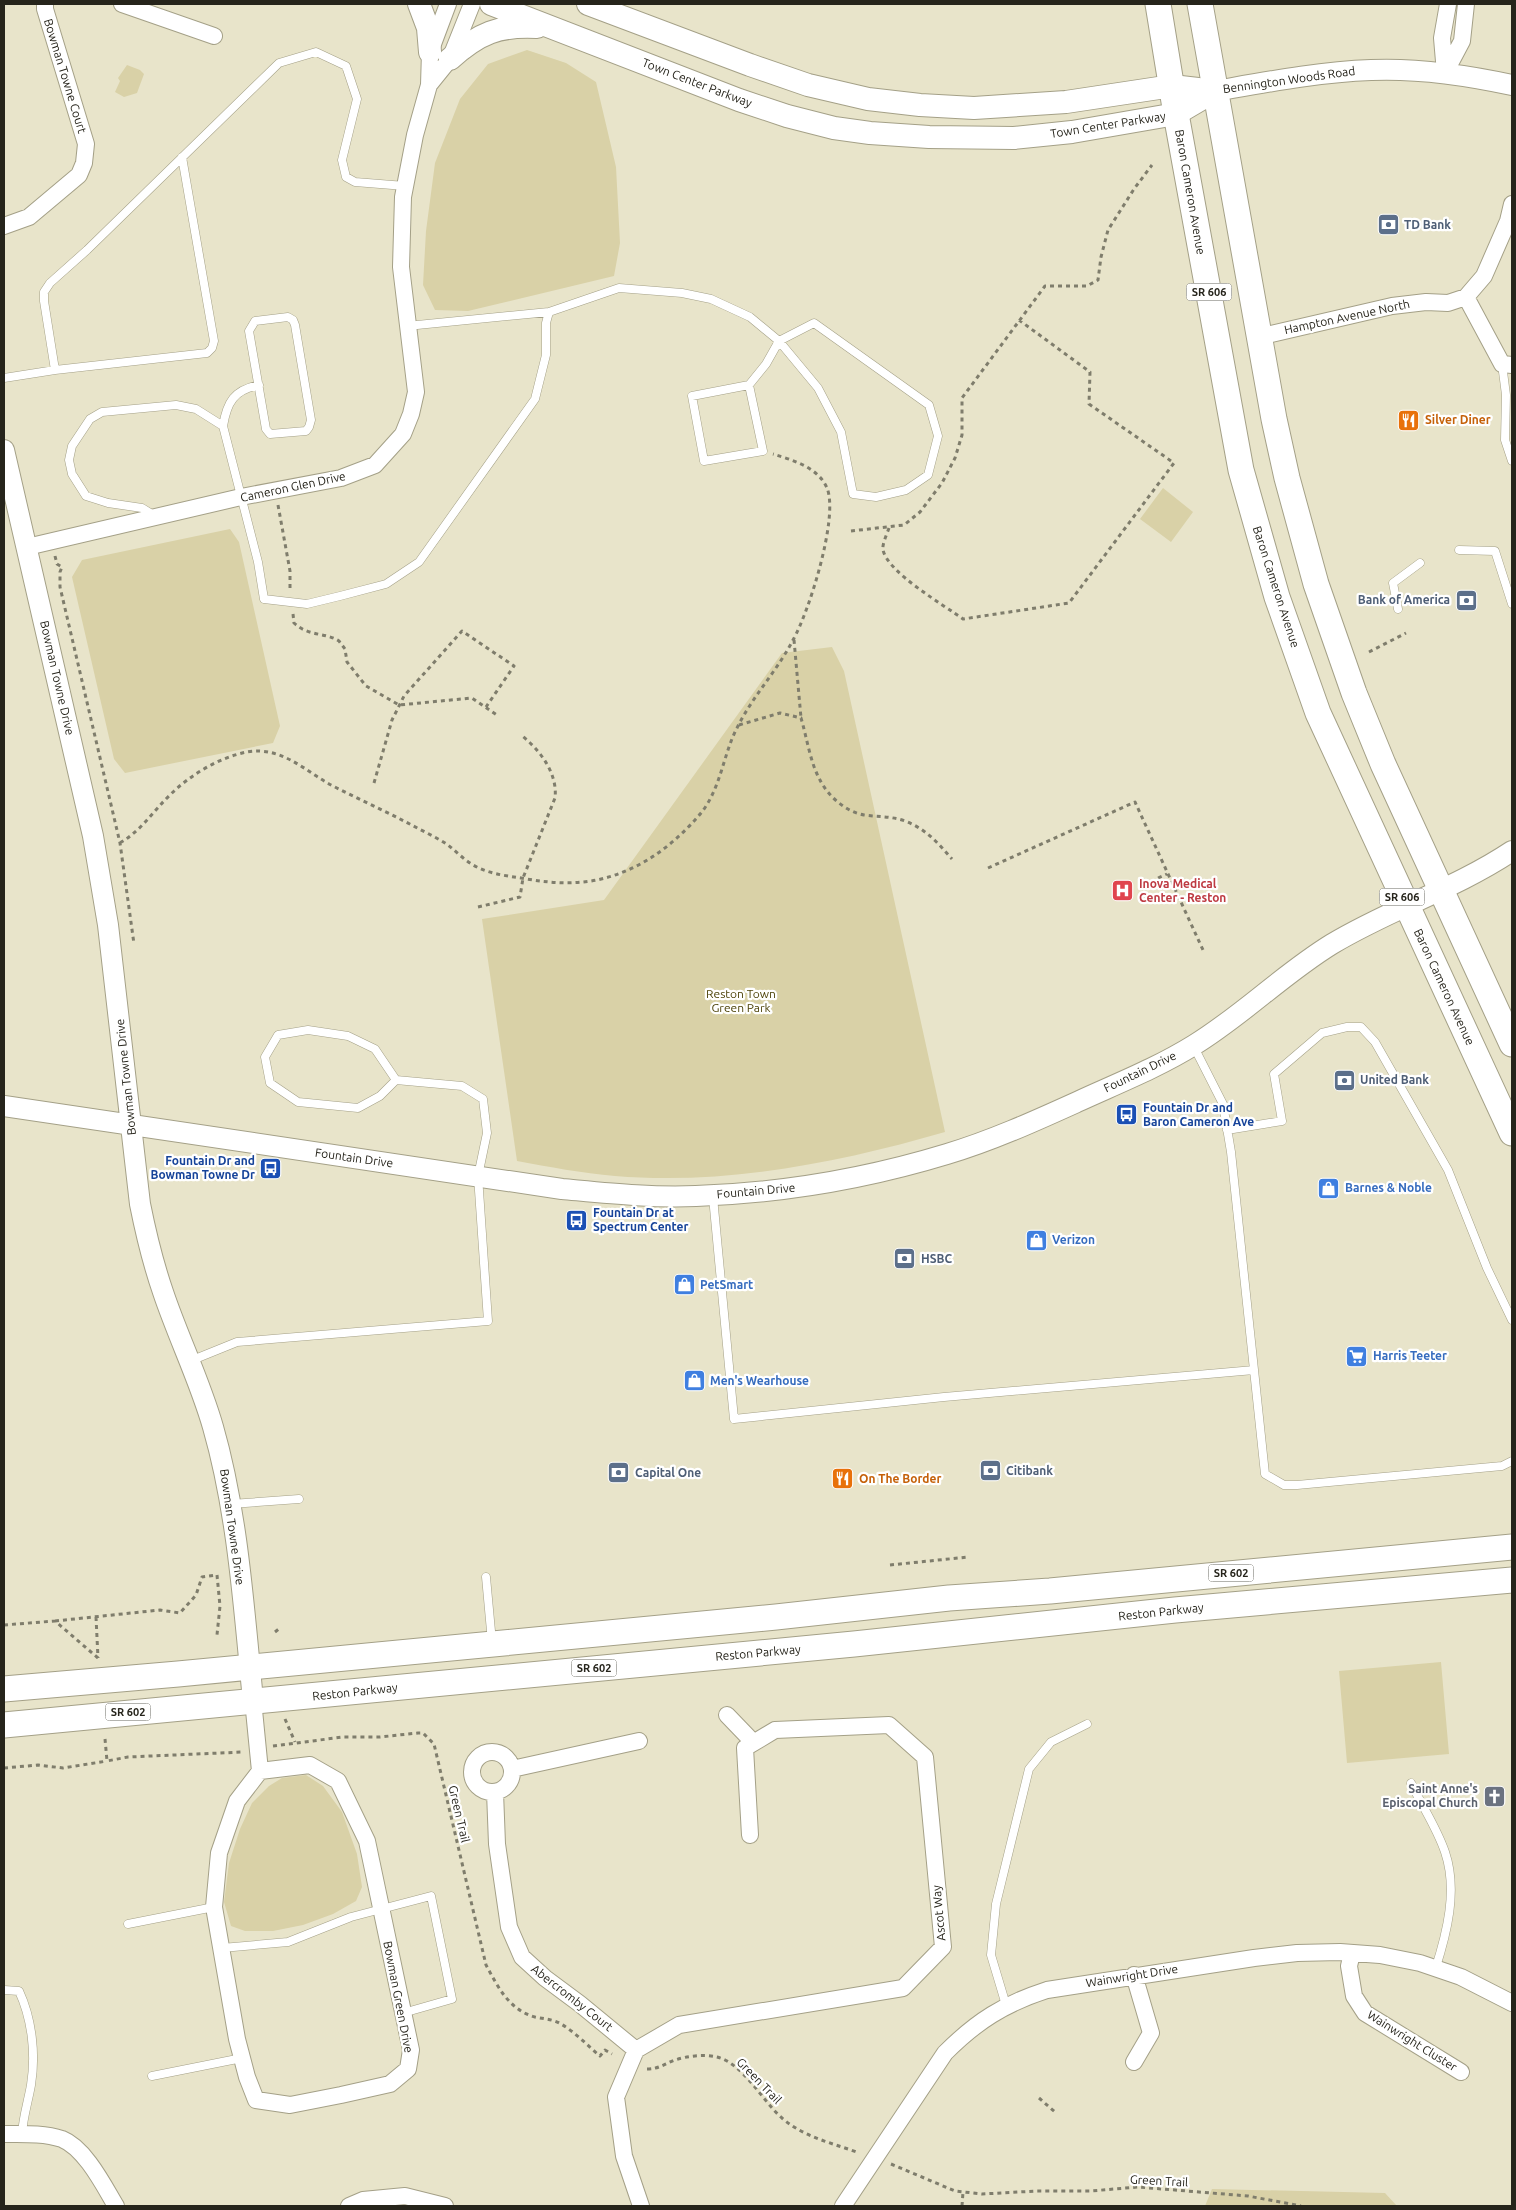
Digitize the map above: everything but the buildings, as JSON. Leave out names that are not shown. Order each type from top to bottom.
[{"type":"main road","points":[[419,4],[440,55],[494,30],[512,26],[554,28]]},
{"type":"main road","name":"Town Center Parkway","points":[[491,4],[740,100],[787,116],[834,128],[870,133],[928,138],[1014,138],[1072,132],[1176,114],[1215,91]]},
{"type":"main road","points":[[588,4],[792,80],[868,99],[920,105],[974,108],[1017,107],[1066,102],[1172,86],[1215,91]]},
{"type":"main road","name":"Baron Cameron Avenue","points":[[1158,4],[1176,114],[1241,470],[1277,596],[1318,714],[1406,908],[1512,1133]]},
{"type":"main road","name":"SR 606","points":[[1200,4],[1258,337],[1287,478],[1319,592],[1376,748],[1512,1044]]},
{"type":"main road","name":"SR 602","points":[[4,1689],[776,1617],[949,1598],[1050,1591],[1512,1547]]},
{"type":"main road","name":"Reston Parkway","points":[[4,1724],[854,1644],[1175,1610],[1512,1580]]},
{"type":"street","name":"Bowman Towne Court","points":[[4,226],[29,217],[79,175],[84,163],[86,144],[45,4]]},
{"type":"street","points":[[122,4],[214,36]]},
{"type":"street","name":"Cameron Glen Drive","points":[[27,547],[241,497],[341,478],[375,465],[403,434],[411,414],[416,392],[400,260],[405,186],[415,135],[429,85],[440,55],[448,4]]},
{"type":"street","name":"Cameron Glen Drive","points":[[440,55],[472,4]]},
{"type":"street","points":[[1445,73],[1442,38],[1448,4]]},
{"type":"street","points":[[1445,73],[1462,41],[1466,4]]},
{"type":"street","name":"Bennington Woods Road","points":[[1215,91],[1330,73],[1373,70],[1445,73],[1512,85]]},
{"type":"street","points":[[1507,364],[1466,297],[1484,276],[1508,221],[1512,204]]},
{"type":"street","name":"Hampton Avenue North","points":[[1258,337],[1392,306],[1426,302],[1448,303],[1466,297]]},
{"type":"street","name":"Bowman Towne Drive","points":[[5,460],[27,547],[93,836],[108,925],[140,1204],[150,1250],[212,1425],[230,1504],[253,1700]]},
{"type":"street","name":"Fountain Drive","points":[[4,1106],[562,1189],[628,1195],[713,1195],[760,1192],[820,1184],[884,1172],[949,1154],[1054,1112],[1168,1060],[1193,1046],[1236,1017],[1297,968],[1333,943],[1466,879],[1512,852]]},
{"type":"street","points":[[253,1700],[260,1771]]},
{"type":"street","points":[[727,1715],[753,1742],[745,1748],[750,1835]]},
{"type":"street","name":"Ascot Way","points":[[633,2057],[679,2025],[903,1988],[943,1947],[925,1757],[888,1725],[776,1730],[753,1742]]},
{"type":"street","points":[[512,1769],[639,1741]]},
{"type":"street","points":[[488,1752],[499,1753],[507,1759],[512,1769],[511,1779],[505,1788],[495,1792],[485,1791],[480,1788],[476,1785],[472,1776],[473,1765],[478,1756],[488,1752]]},
{"type":"street","name":"Bowman Green Drive","points":[[310,1765],[338,1781],[367,1841],[411,2050],[408,2069],[390,2084],[290,2105],[256,2100],[247,2077],[235,2030],[214,1907],[219,1853],[237,1801],[260,1771],[310,1765]]},
{"type":"street","name":"Abercromby Court","points":[[495,1792],[497,1844],[509,1927],[522,1957],[544,1978],[580,2004],[633,2057]]},
{"type":"street","name":"Wainwright Drive","points":[[843,2206],[944,2053],[965,2032],[990,2013],[1047,1990],[1134,1975],[1297,1953],[1352,1953],[1380,1955],[1420,1963],[1435,1970],[1461,1977],[1509,1999]]},
{"type":"street","name":"Wainwright Cluster","points":[[1352,1953],[1349,1966],[1354,1996],[1365,2013],[1461,2072]]},
{"type":"street","points":[[1134,1975],[1152,2033],[1134,2062]]},
{"type":"street","points":[[633,2057],[618,2090],[617,2108],[624,2156],[641,2206]]},
{"type":"street","points":[[4,2134],[43,2135],[64,2140],[80,2152],[116,2206]]},
{"type":"street","points":[[349,2206],[362,2200],[404,2196],[446,2206]]},
{"type":"lane","points":[[54,370],[44,301],[44,292],[50,283],[87,250],[279,63],[316,52],[346,66],[357,99],[342,160],[346,177],[355,182],[405,186]]},
{"type":"lane","points":[[4,378],[54,370],[207,353],[212,348],[214,341],[182,157]]},
{"type":"lane","points":[[407,326],[549,312],[619,288],[682,293],[711,299],[750,317],[779,341],[818,388],[841,432],[853,494],[876,497],[906,490],[928,475],[938,436],[929,405],[814,323],[779,341],[766,364],[749,385],[692,396],[704,461],[763,451],[749,385]]},
{"type":"lane","points":[[259,385],[236,394],[226,406],[223,426],[258,562],[264,599],[306,604],[386,584],[419,562],[535,399],[546,355],[546,323],[549,312]]},
{"type":"lane","points":[[288,317],[294,320],[310,420],[309,427],[306,430],[270,434],[266,429],[259,385],[249,331],[250,326],[255,321],[288,317]]},
{"type":"lane","points":[[1507,364],[1505,440],[1512,461]]},
{"type":"lane","points":[[156,517],[142,508],[108,503],[86,496],[72,474],[69,460],[72,446],[90,419],[102,412],[176,406],[196,409],[223,426]]},
{"type":"lane","points":[[1459,550],[1495,551],[1512,604]]},
{"type":"lane","points":[[1398,609],[1393,583],[1420,563]]},
{"type":"lane","points":[[1228,1130],[1282,1121],[1274,1074],[1322,1034],[1347,1027],[1361,1026],[1375,1042],[1448,1170],[1487,1268],[1512,1320]]},
{"type":"lane","points":[[308,1030],[348,1036],[375,1049],[396,1080],[380,1096],[358,1108],[298,1102],[270,1083],[264,1057],[278,1035],[308,1030]]},
{"type":"lane","points":[[1193,1046],[1223,1104],[1232,1152],[1265,1474],[1284,1485],[1502,1466],[1512,1461]]},
{"type":"lane","points":[[188,1361],[237,1342],[488,1320],[478,1176],[486,1133],[483,1099],[462,1086],[396,1080]]},
{"type":"lane","points":[[713,1195],[734,1420],[944,1397],[1254,1370]]},
{"type":"lane","points":[[230,1504],[299,1499]]},
{"type":"lane","points":[[486,1577],[492,1644]]},
{"type":"lane","points":[[1006,2005],[991,1954],[996,1904],[1029,1769],[1051,1742],[1087,1724]]},
{"type":"lane","points":[[1411,1783],[1445,1852],[1452,1878],[1446,1934],[1435,1970]]},
{"type":"lane","points":[[222,1948],[288,1942],[351,1917],[431,1896],[452,2000],[403,2013]]},
{"type":"lane","points":[[128,1924],[214,1907]]},
{"type":"lane","points":[[4,1990],[19,1991],[27,2009],[33,2046],[31,2084],[24,2112],[22,2134]]},
{"type":"lane","points":[[152,2076],[242,2058]]},
{"type":"path","points":[[852,531],[889,528],[904,524],[920,512],[942,483],[955,458],[962,434],[962,398],[1045,286],[1087,286],[1098,280],[1101,257],[1108,230],[1152,165]]},
{"type":"path","points":[[889,528],[883,549],[889,564],[901,575],[963,619],[1069,603],[1174,463],[1089,404],[1090,372],[1019,320]]},
{"type":"path","points":[[120,843],[138,830],[170,795],[197,773],[235,755],[264,751],[288,758],[329,784],[446,843],[476,867],[497,874],[559,884],[595,880],[628,870],[663,849],[685,830],[703,810],[722,772],[730,742],[738,725],[794,639],[816,580],[830,528],[830,498],[826,486],[818,475],[809,468],[790,459],[763,451]]},
{"type":"path","points":[[276,490],[290,571],[290,602],[294,623],[305,631],[339,640],[345,649],[347,662],[360,680],[378,694],[399,705],[472,698],[497,715]]},
{"type":"path","points":[[53,540],[56,564],[62,567],[60,587],[120,843],[134,944]]},
{"type":"path","points":[[374,783],[399,705],[404,696],[462,631],[514,666],[486,707]]},
{"type":"path","points":[[1368,652],[1406,634]]},
{"type":"path","points":[[794,639],[801,718],[820,780],[838,802],[852,811],[863,815],[892,818],[922,829],[934,838],[952,859]]},
{"type":"path","points":[[738,725],[780,712],[801,718]]},
{"type":"path","points":[[478,907],[520,897],[523,878],[540,833],[552,808],[556,791],[552,774],[542,756],[521,735]]},
{"type":"path","points":[[988,868],[1135,802],[1203,950]]},
{"type":"path","points":[[1158,878],[1168,874]]},
{"type":"path","points":[[890,1566],[968,1557]]},
{"type":"path","points":[[4,1626],[160,1610],[180,1613],[196,1595],[202,1577],[217,1575],[220,1606],[218,1635]]},
{"type":"path","points":[[55,1622],[98,1658],[96,1617]]},
{"type":"path","points":[[275,1632],[280,1628]]},
{"type":"path","points":[[284,1718],[295,1742]]},
{"type":"path","name":"Green Trail","points":[[4,1768],[38,1765],[63,1768],[146,1756],[240,1753],[295,1742],[343,1737],[380,1737],[423,1733],[434,1744],[486,1965],[508,2002],[534,2017],[550,2019],[562,2024],[600,2056],[605,2050],[633,2057],[636,2068],[657,2069],[675,2060],[698,2056],[717,2057],[734,2064],[783,2118],[808,2136],[892,2164],[955,2191],[982,2194],[1091,2191],[1138,2187],[1248,2196],[1301,2206]]},
{"type":"path","points":[[106,1739],[107,1761]]},
{"type":"path","points":[[1039,2098],[1055,2112]]},
{"type":"path","points":[[962,2206],[964,2192]]},
{"type":"green space","points":[[527,50],[566,63],[596,82],[616,167],[620,243],[614,276],[468,311],[435,310],[423,285],[426,231],[435,163],[460,99],[488,64]]},
{"type":"green space","points":[[127,65],[140,70],[144,74],[137,93],[124,97],[115,92],[120,81],[118,78]]},
{"type":"green space","points":[[1163,488],[1193,512],[1171,542],[1140,519]]},
{"type":"green space","points":[[230,529],[239,542],[280,726],[273,743],[125,773],[114,759],[72,577],[82,560]]},
{"type":"green space","name":"Reston Town Green Park","points":[[832,647],[844,671],[945,1132],[823,1162],[740,1174],[698,1177],[615,1176],[578,1172],[517,1161],[482,919],[604,900],[782,653]]},
{"type":"green space","points":[[1441,1662],[1449,1754],[1347,1763],[1339,1671]]},
{"type":"green space","points":[[306,1775],[323,1786],[342,1812],[357,1854],[362,1887],[356,1901],[333,1914],[303,1925],[273,1931],[245,1931],[231,1926],[224,1902],[229,1863],[240,1829],[252,1803],[269,1786],[282,1778]]},
{"type":"green space","points":[[1212,2189],[1385,2193],[1397,2206],[1205,2206]]},
{"type":"place","name":"TD Bank","points":[[1388,225]]},
{"type":"place","name":"Silver Diner","points":[[1409,420]]},
{"type":"place","name":"Bank of America","points":[[1466,600]]},
{"type":"place","name":"Inova Medical Center - Reston","points":[[1123,891]]},
{"type":"place","name":"United Bank","points":[[1344,1080]]},
{"type":"place","name":"Fountain Dr and Baron Cameron Ave","points":[[1127,1115]]},
{"type":"place","name":"Fountain Dr and Bowman Towne Dr","points":[[271,1168]]},
{"type":"place","name":"Barnes & Noble","points":[[1329,1188]]},
{"type":"place","name":"Fountain Dr at Spectrum Center","points":[[577,1220]]},
{"type":"place","name":"Verizon","points":[[1036,1240]]},
{"type":"place","name":"HSBC","points":[[905,1259]]},
{"type":"place","name":"PetSmart","points":[[684,1285]]},
{"type":"place","name":"Harris Teeter","points":[[1357,1356]]},
{"type":"place","name":"Men's Wearhouse","points":[[694,1381]]},
{"type":"place","name":"Citibank","points":[[990,1471]]},
{"type":"place","name":"Capital One","points":[[619,1473]]},
{"type":"place","name":"On The Border","points":[[843,1479]]},
{"type":"place","name":"Saint Anne's Episcopal Church","points":[[1494,1796]]}]
